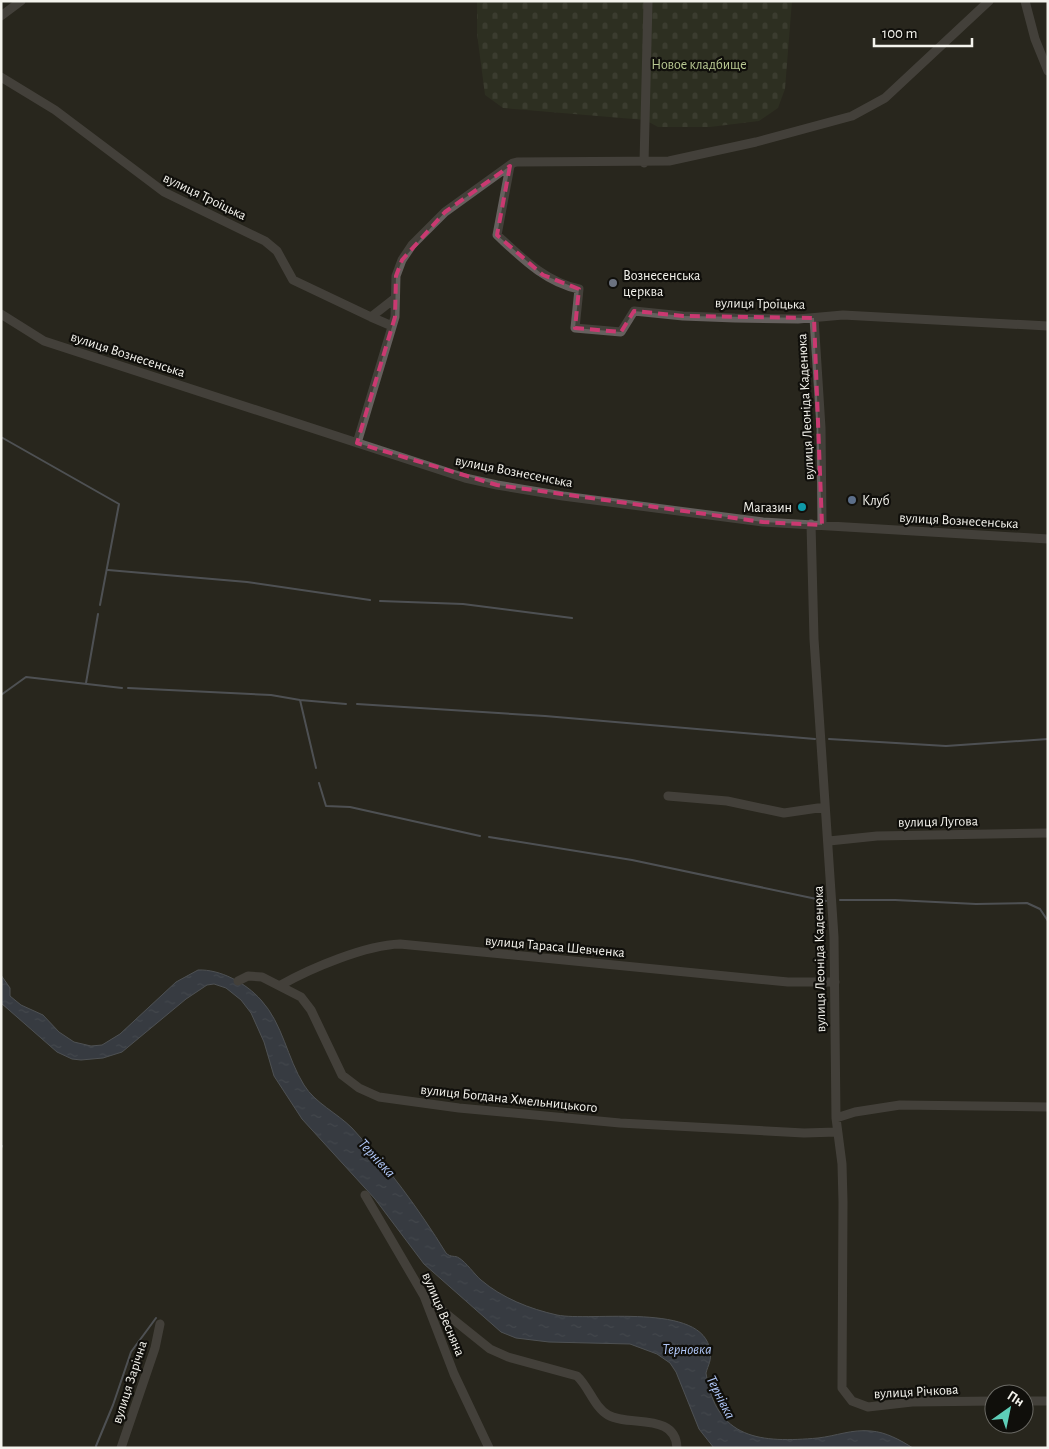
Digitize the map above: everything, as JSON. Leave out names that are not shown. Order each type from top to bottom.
[{"type":"street","points":[[1,16],[21,1]]},
{"type":"street","points":[[644,163],[648,1]]},
{"type":"street","points":[[357,443],[395,317],[394,299],[398,267],[422,234],[445,212],[510,166],[517,162],[644,163],[669,161],[756,142],[833,122],[869,108],[885,98],[989,1]]},
{"type":"street","points":[[1025,1],[1033,32],[1048,71]]},
{"type":"street","name":"вулиця Троїцька","points":[[1,77],[55,110],[164,192],[265,241],[277,251],[288,274],[300,285],[392,326]]},
{"type":"street","name":"вулиця Троїцька","points":[[510,166],[496,235],[543,275],[566,286],[579,289],[574,328],[620,332],[634,311],[684,316],[814,318],[843,315],[1048,326]]},
{"type":"street","points":[[372,317],[394,299]]},
{"type":"street","name":"вулиця Вознесенська","points":[[1,314],[44,341],[465,478],[497,485],[564,496],[763,522],[1048,539]]},
{"type":"street","name":"вулиця Леоніда Каденюка","points":[[814,318],[821,428],[822,525]]},
{"type":"street","name":"вулиця Леоніда Каденюка","points":[[811,524],[814,639],[829,841],[836,1118],[842,1164],[844,1355],[842,1381],[844,1393]]},
{"type":"street","points":[[668,796],[727,801],[784,813],[825,807]]},
{"type":"street","name":"вулиця Лугова","points":[[829,841],[877,836],[1048,833]]},
{"type":"street","name":"вулиця Тараса Шевченка","points":[[280,985],[375,947],[400,944],[788,982],[834,982]]},
{"type":"street","name":"вулиця Богдана Хмельницького","points":[[238,981],[248,976],[257,976],[280,985],[301,997],[312,1010],[342,1075],[359,1088],[379,1097],[459,1108],[620,1123],[795,1132],[837,1132]]},
{"type":"street","points":[[836,1118],[855,1112],[900,1105],[981,1108],[1048,1107]]},
{"type":"street","name":"вулиця Весняна","points":[[365,1196],[424,1296],[454,1374],[490,1448]]},
{"type":"street","points":[[424,1296],[490,1349],[508,1356],[568,1372],[585,1384],[600,1409],[607,1414],[617,1419],[645,1421],[668,1428],[674,1434],[677,1448]]},
{"type":"street","name":"вулиця Зарічна","points":[[121,1448],[155,1348],[160,1324]]},
{"type":"street","name":"вулиця Річкова","points":[[844,1393],[852,1401],[868,1407],[912,1402],[984,1401]]},
{"type":"street","points":[[1034,1401],[1048,1401]]},
{"type":"highlighted area","points":[[510,166],[497,235],[543,275],[579,289],[575,328],[621,332],[634,311],[683,316],[814,318],[822,525],[763,522],[497,485],[357,443],[395,317],[396,276],[402,260],[445,212]]},
{"type":"green space","name":"Новое кладбище","points":[[477,1],[792,1],[785,89],[778,108],[759,121],[710,127],[658,127],[645,120],[503,108],[485,95],[477,34]]},
{"type":"water","name":"Терновка","points":[[198,970],[215,972],[232,978],[248,988],[261,1000],[275,1020],[304,1085],[320,1103],[352,1128],[378,1157],[414,1204],[446,1253],[462,1260],[489,1286],[517,1302],[557,1315],[573,1317],[644,1317],[668,1319],[688,1325],[703,1335],[710,1351],[710,1360],[706,1373],[711,1395],[720,1412],[731,1424],[744,1432],[760,1437],[797,1439],[818,1438],[857,1431],[871,1431],[898,1439],[913,1448],[714,1448],[699,1429],[676,1372],[670,1363],[657,1354],[630,1344],[549,1342],[516,1338],[501,1332],[424,1264],[375,1199],[302,1119],[274,1076],[264,1042],[251,1013],[241,1000],[226,988],[214,984],[207,985],[186,999],[122,1052],[103,1058],[81,1060],[72,1059],[57,1052],[1,1003],[1,975],[10,988],[10,996],[21,1005],[43,1015],[59,1032],[74,1042],[91,1046],[102,1045],[120,1034],[176,982]]},
{"type":"waterway","points":[[1,437],[119,504],[100,605]]},
{"type":"waterway","points":[[108,570],[247,582],[370,600]]},
{"type":"waterway","points":[[380,601],[463,604],[572,618]]},
{"type":"waterway","points":[[86,683],[98,614]]},
{"type":"waterway","points":[[1,695],[26,677],[122,688]]},
{"type":"waterway","points":[[128,688],[271,695],[300,700],[346,704]]},
{"type":"waterway","points":[[300,700],[316,768]]},
{"type":"waterway","points":[[357,704],[545,716],[815,739]]},
{"type":"waterway","points":[[829,739],[946,746],[1048,739]]},
{"type":"waterway","points":[[319,783],[326,806],[350,807],[480,836]]},
{"type":"waterway","points":[[489,837],[632,860],[826,901]]},
{"type":"waterway","points":[[840,900],[895,900],[976,904],[1027,903],[1040,909],[1048,921]]},
{"type":"waterway","points":[[96,1446],[113,1405],[131,1352],[156,1318]]},
{"type":"place","name":"Вознесенська церква","points":[[613,283]]},
{"type":"place","name":"Клуб","points":[[852,500]]},
{"type":"place","name":"Магазин","points":[[802,507]]},
{"type":"water label","name":"Тернівка","points":[[377,1158]]},
{"type":"water label","name":"Тернівка","points":[[721,1397]]}]
